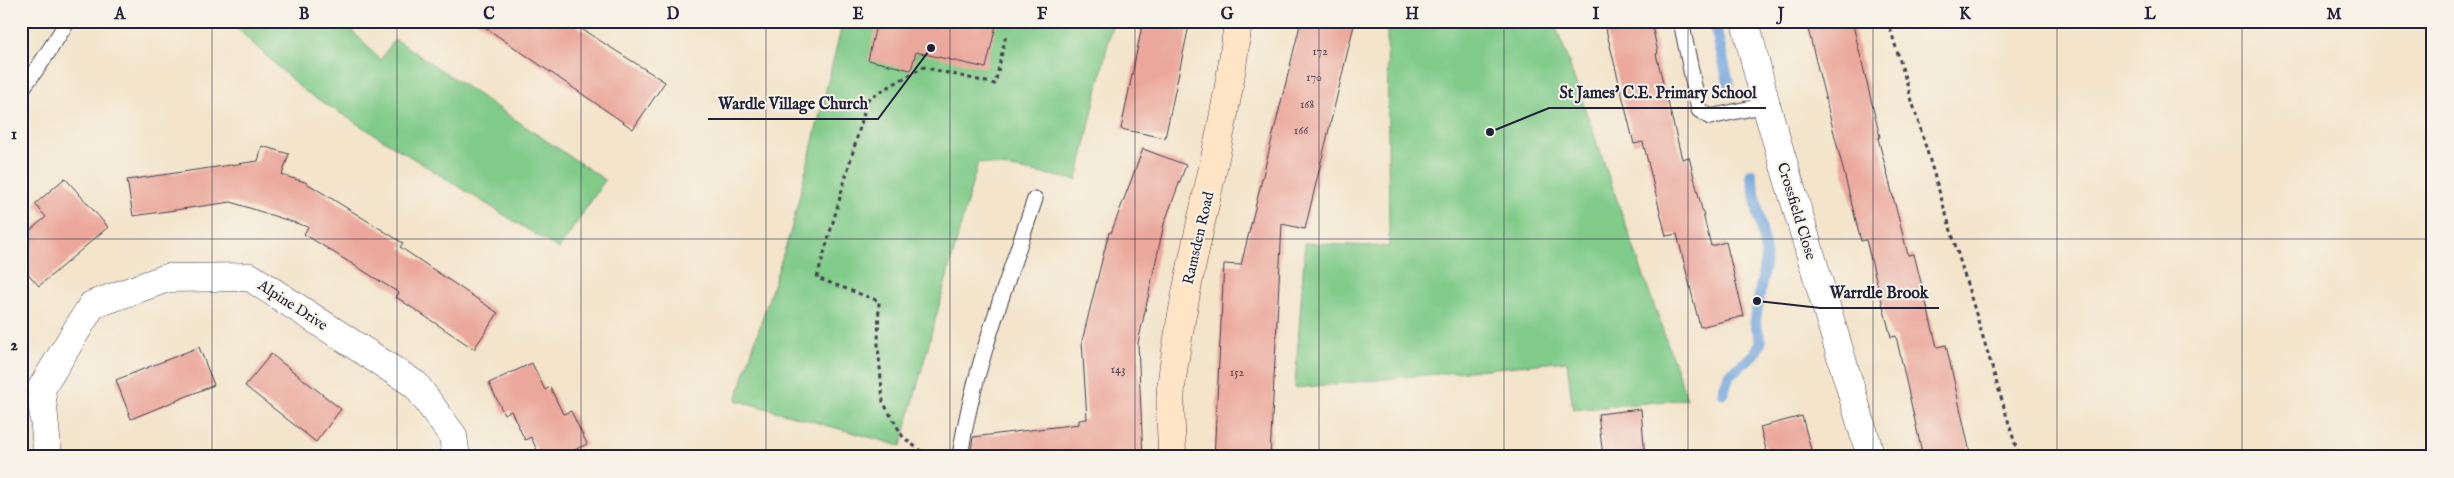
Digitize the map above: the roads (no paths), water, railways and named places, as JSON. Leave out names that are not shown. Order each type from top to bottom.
[{"type":"street","name":"Ramsden Road","points":[[1172,457],[1171,390],[1184,301],[1220,139],[1234,64],[1238,21]]},
{"type":"street","name":"Crossfield Close","points":[[1745,21],[1766,106],[1871,457]]},
{"type":"street","name":"Alpine Drive","points":[[48,457],[41,389],[92,305],[167,278],[250,277],[416,385],[453,436],[456,457]]},
{"type":"lane","points":[[21,90],[42,64],[68,21]]},
{"type":"lane","points":[[1681,21],[1699,110],[1710,117],[1766,106]]},
{"type":"lane","points":[[960,457],[964,429],[995,320],[1035,199]]},
{"type":"waterway","points":[[1714,21],[1729,85]]},
{"type":"waterway","points":[[1723,393],[1729,375],[1754,355],[1761,342],[1755,322],[1766,255],[1751,174]]},
{"type":"place","name":"Wardle Village Church","points":[[931,48]]},
{"type":"place","name":"St James' C.E. Primary School","points":[[1490,132]]},
{"type":"place","name":"Warrdle Brook","points":[[1757,301]]}]
